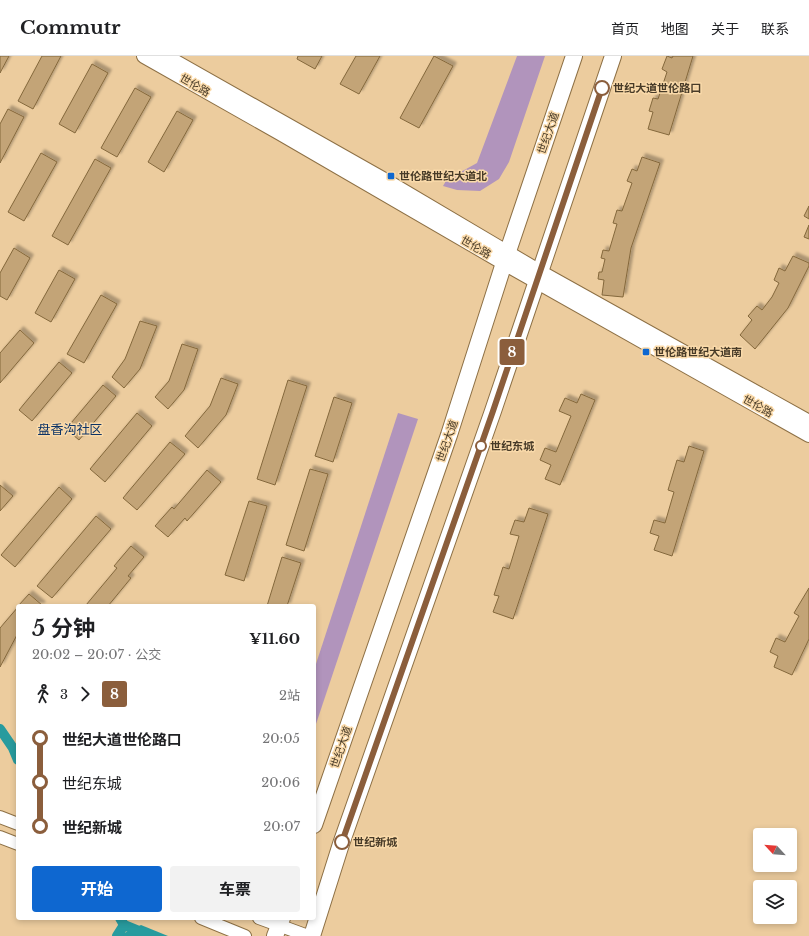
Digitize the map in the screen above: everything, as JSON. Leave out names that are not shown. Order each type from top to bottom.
[{"type":"main road","name":"世伦路","points":[[144,56],[506,258]]},
{"type":"main road","name":"世伦路","points":[[165,56],[368,171],[506,258],[809,435]]},
{"type":"main road","name":"世纪大道","points":[[316,819],[449,435],[506,258],[574,56]]},
{"type":"main road","points":[[312,936],[342,844],[493,411],[613,56]]},
{"type":"main road","name":"世伦路","points":[[538,277],[809,422]]},
{"type":"street","points":[[0,817],[16,823]]},
{"type":"street","points":[[0,837],[16,843]]},
{"type":"street","points":[[206,920],[245,936]]},
{"type":"street","points":[[263,920],[279,927],[308,936]]},
{"type":"shaded area","points":[[517,56],[545,56],[509,162],[499,179],[480,191],[457,190],[443,186],[450,174],[457,174],[477,163]]},
{"type":"shaded area","points":[[398,413],[418,419],[316,724],[316,664]]},
{"type":"water","points":[[141,925],[168,936],[118,936]]},
{"type":"building","points":[[0,56],[9,56],[0,73]]},
{"type":"building","points":[[42,56],[61,56],[33,109],[18,101]]},
{"type":"building","points":[[298,56],[322,56],[315,69],[297,59]]},
{"type":"building","points":[[356,56],[380,56],[359,94],[340,84]]},
{"type":"building","points":[[434,56],[453,66],[419,128],[400,118]]},
{"type":"building","points":[[667,56],[672,58],[673,56],[693,56],[669,135],[648,129],[653,112],[649,111],[653,98],[658,99],[667,72],[662,69]]},
{"type":"building","points":[[92,64],[108,73],[75,133],[59,124]]},
{"type":"building","points":[[135,88],[151,97],[117,157],[101,148]]},
{"type":"building","points":[[8,109],[24,117],[0,163],[0,124]]},
{"type":"building","points":[[177,111],[193,120],[164,172],[148,162]]},
{"type":"building","points":[[41,153],[57,162],[24,221],[8,212]]},
{"type":"building","points":[[642,157],[660,163],[631,248],[623,297],[602,295],[604,280],[598,279],[599,272],[602,272],[605,259],[601,258],[603,250],[609,251],[617,224],[613,223],[617,210],[622,211],[632,183],[627,181],[632,169],[637,171]]},
{"type":"building","points":[[95,159],[111,168],[68,245],[52,236]]},
{"type":"building","points":[[809,206],[809,219],[804,216]]},
{"type":"building","points":[[809,225],[809,239],[804,237]]},
{"type":"building","points":[[14,248],[30,258],[7,300],[0,296],[0,273]]},
{"type":"building","points":[[793,256],[809,263],[809,266],[788,308],[755,349],[740,335],[752,320],[748,316],[757,306],[762,310],[772,297],[779,283],[774,280],[779,268],[785,271]]},
{"type":"building","points":[[59,270],[75,279],[51,322],[35,313]]},
{"type":"building","points":[[101,295],[117,304],[84,363],[67,354]]},
{"type":"building","points":[[140,321],[157,326],[140,369],[124,388],[112,377],[125,359]]},
{"type":"building","points":[[20,330],[34,343],[0,383],[0,353]]},
{"type":"building","points":[[182,344],[198,349],[184,390],[168,409],[155,397],[169,381]]},
{"type":"building","points":[[59,362],[72,373],[32,421],[19,410]]},
{"type":"building","points":[[221,378],[238,384],[226,415],[198,448],[185,436],[210,406]]},
{"type":"building","points":[[288,380],[307,386],[275,485],[257,479]]},
{"type":"building","points":[[103,385],[116,396],[79,440],[66,429]]},
{"type":"building","points":[[581,394],[595,400],[560,485],[545,479],[551,465],[540,460],[545,448],[556,452],[571,416],[559,411],[565,398],[577,403]]},
{"type":"building","points":[[334,397],[352,403],[333,462],[315,456]]},
{"type":"building","points":[[137,413],[152,426],[105,482],[90,469]]},
{"type":"building","points":[[170,442],[185,454],[137,510],[123,498]]},
{"type":"building","points":[[689,446],[704,451],[672,556],[654,550],[659,536],[650,533],[654,520],[665,523],[674,492],[668,490],[677,460],[684,462]]},
{"type":"building","points":[[310,469],[328,474],[304,551],[286,545]]},
{"type":"building","points":[[207,470],[221,482],[187,521],[185,518],[168,537],[155,526],[172,507],[174,509]]},
{"type":"building","points":[[0,485],[13,496],[0,511]]},
{"type":"building","points":[[59,487],[72,499],[15,567],[1,555]]},
{"type":"building","points":[[249,501],[267,506],[244,581],[225,575]]},
{"type":"building","points":[[529,508],[548,514],[513,619],[493,612],[499,596],[494,595],[503,567],[509,569],[519,536],[510,534],[515,520],[524,522]]},
{"type":"building","points":[[96,516],[111,529],[52,598],[37,586]]},
{"type":"building","points":[[131,546],[144,557],[128,576],[131,578],[110,604],[87,604],[117,568],[114,566]]},
{"type":"building","points":[[282,557],[301,563],[288,604],[268,604]]},
{"type":"building","points":[[809,588],[809,639],[792,675],[774,667],[778,656],[770,652],[776,638],[785,642],[799,616],[794,613]]},
{"type":"building","points":[[29,594],[41,604],[20,604]]},
{"type":"building","points":[[16,609],[16,637],[0,667],[0,628]]},
{"type":"waterway","points":[[0,729],[16,755]]},
{"type":"waterway","points":[[121,920],[124,925],[151,936]]},
{"type":"waterway","points":[[117,936],[124,925]]},
{"type":"bus line","name":"8","points":[[342,842],[493,411],[602,88]]},
{"type":"place","name":"世纪大道世伦路口","points":[[602,88]]},
{"type":"place","name":"世伦路世纪大道北","points":[[391,176]]},
{"type":"place","name":"世伦路世纪大道南","points":[[646,352]]},
{"type":"place","name":"世纪东城","points":[[481,446]]},
{"type":"place","name":"世纪新城","points":[[342,842]]},
{"type":"district","name":"盘香沟社区","points":[[70,429]]}]
